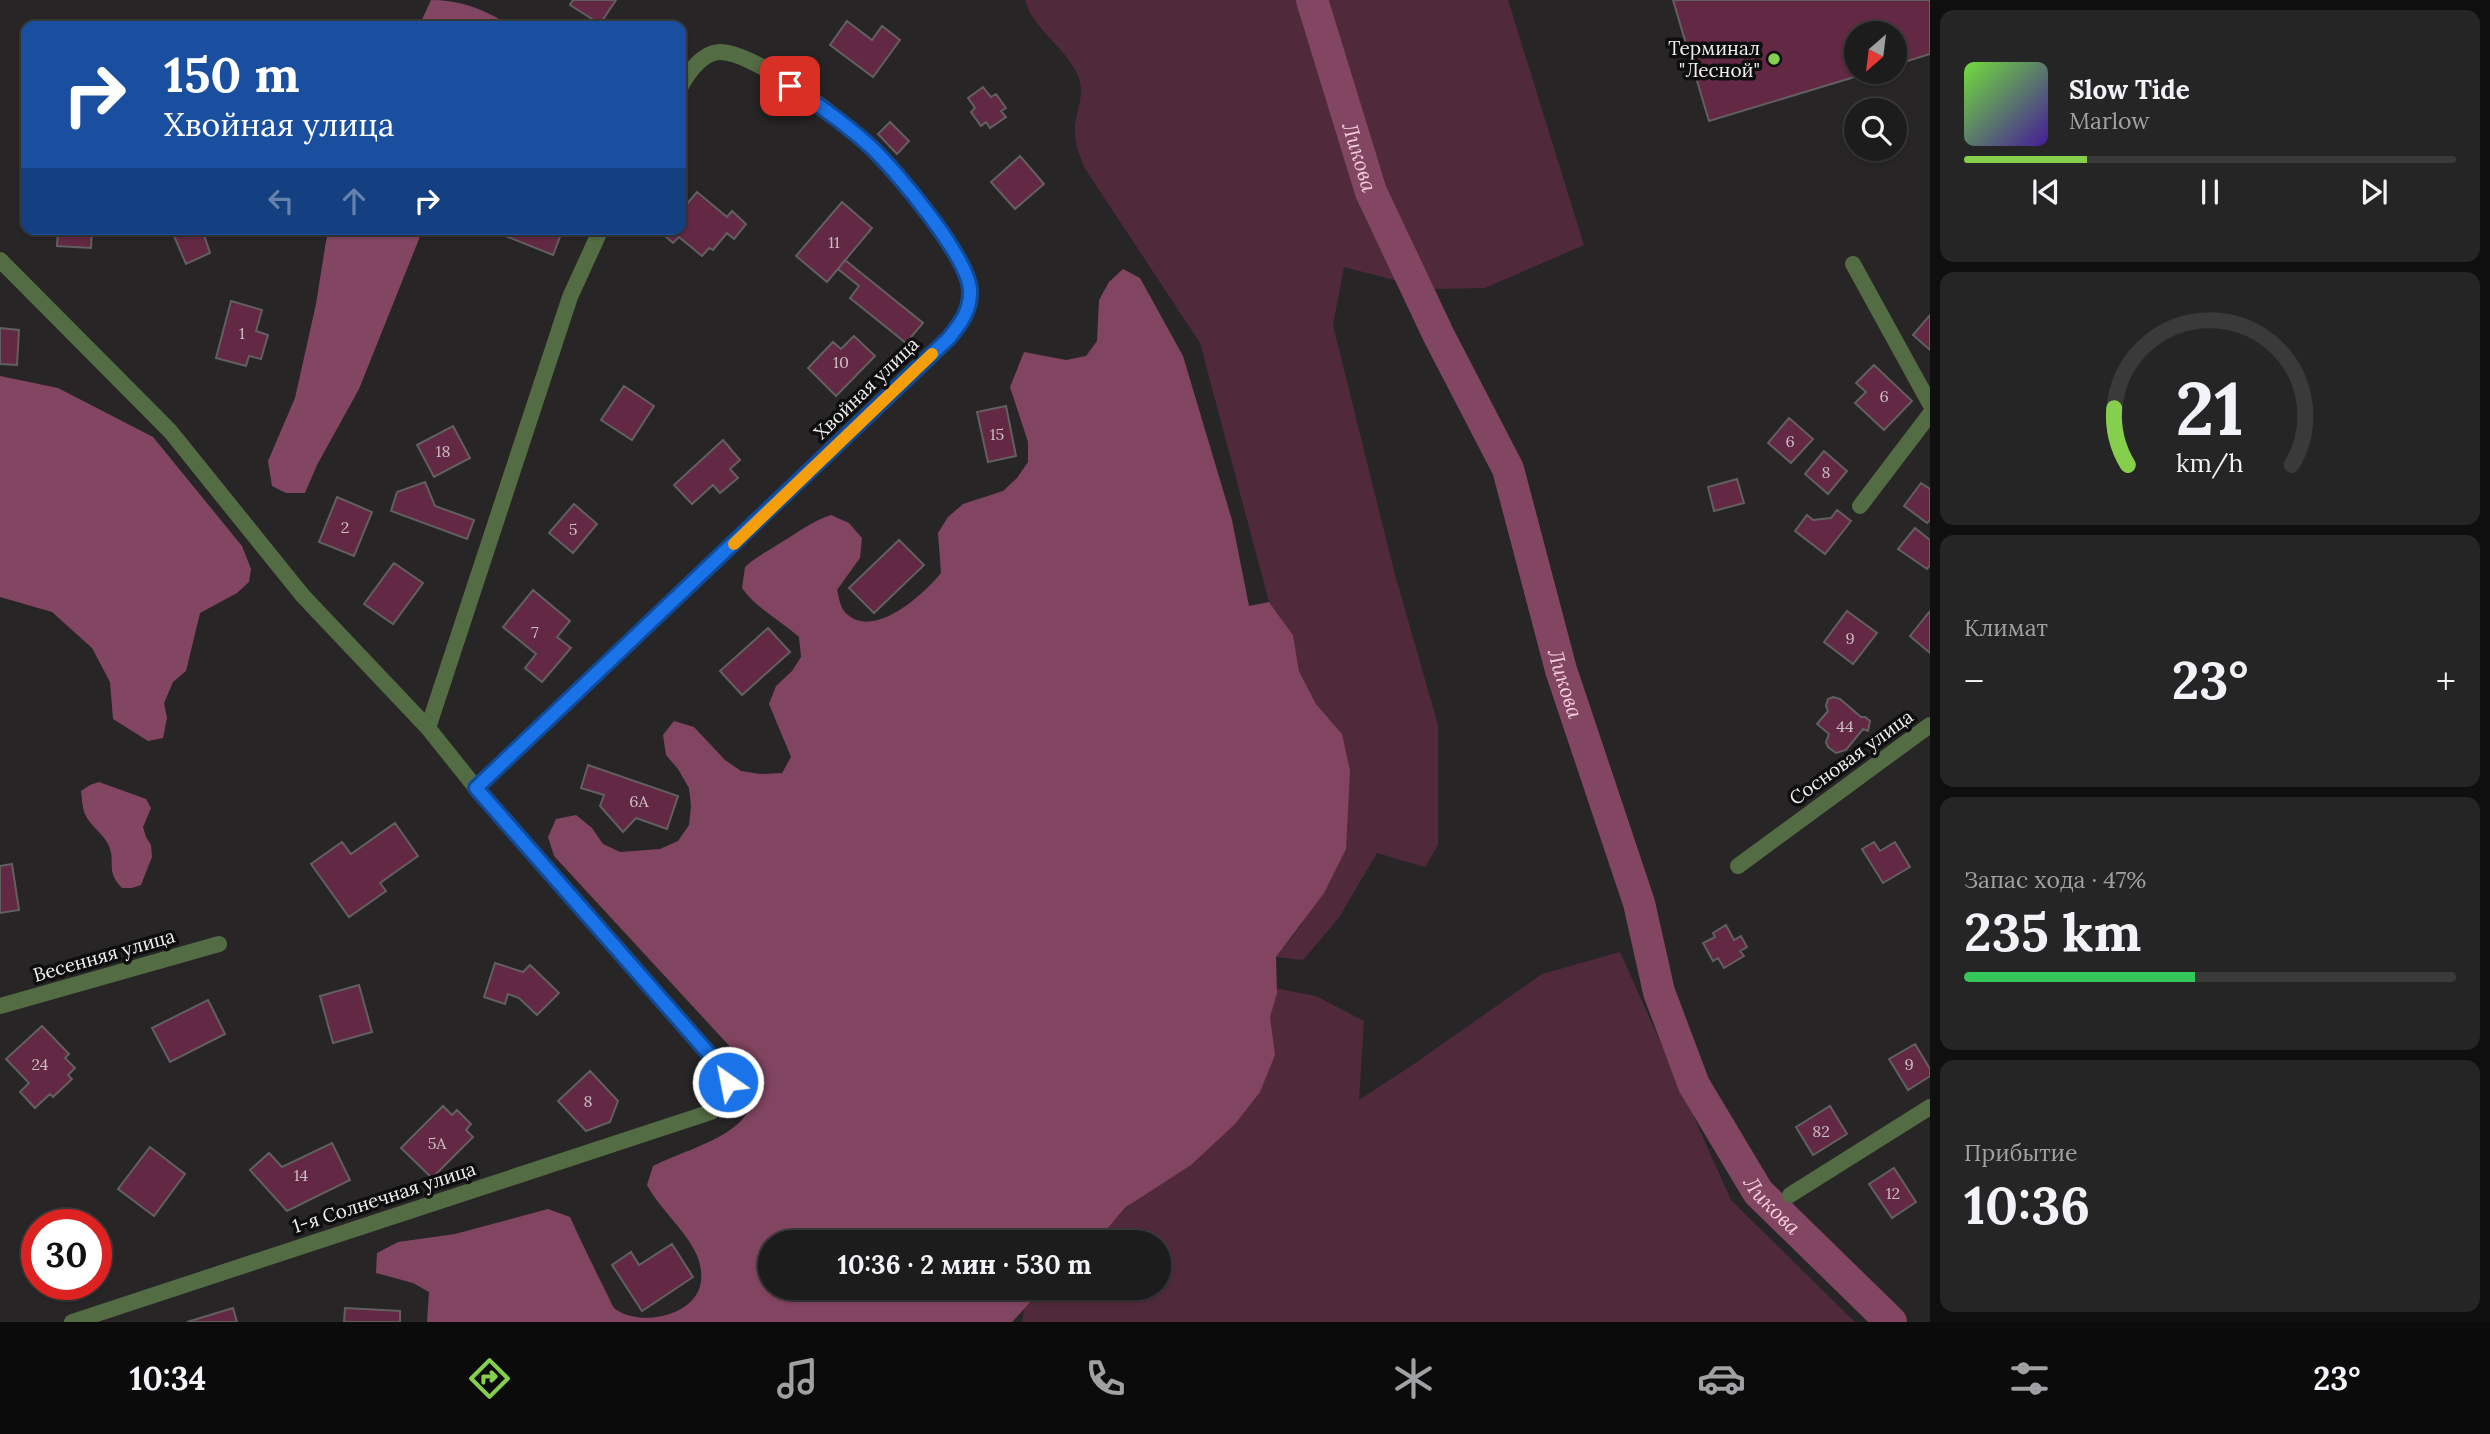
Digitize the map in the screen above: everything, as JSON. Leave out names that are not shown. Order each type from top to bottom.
[{"type":"street","name":"Хвойная улица","points":[[476,788],[949,338],[963,321],[969,304],[970,286],[959,260],[923,208],[873,149],[823,108],[746,58],[729,52],[707,55],[686,79]]},
{"type":"street","points":[[428,727],[570,297],[598,235]]},
{"type":"street","points":[[0,260],[170,432],[303,597],[428,727],[476,788]]},
{"type":"street","points":[[1853,264],[1930,404]]},
{"type":"street","points":[[1860,506],[1930,414]]},
{"type":"street","name":"Сосновая улица","points":[[1738,866],[1930,725]]},
{"type":"street","name":"1-я Солнечная улица","points":[[72,1322],[710,1112],[720,1105],[726,1096],[728,1082],[724,1071],[476,788]]},
{"type":"street","name":"Весенняя улица","points":[[0,1006],[219,944]]},
{"type":"street","points":[[1790,1195],[1930,1107]]},
{"type":"shaded area","points":[[431,0],[460,3],[502,21],[421,21]]},
{"type":"shaded area","points":[[1025,0],[1508,0],[1584,245],[1485,288],[1428,289],[1344,267],[1333,325],[1394,571],[1438,725],[1438,845],[1425,867],[1377,853],[1338,919],[1303,960],[1276,957],[1301,925],[1342,734],[1316,704],[1299,671],[1293,635],[1269,602],[1200,343],[1084,167],[1075,135],[1081,97],[1078,76],[1066,57],[1035,21]]},
{"type":"shaded area","points":[[328,235],[421,235],[359,389],[317,465],[305,493],[286,493],[272,486],[268,461],[295,398],[316,304]]},
{"type":"shaded area","points":[[1123,269],[1140,278],[1183,356],[1232,520],[1249,606],[1269,602],[1293,635],[1299,671],[1316,704],[1342,734],[1350,771],[1346,849],[1324,893],[1276,957],[1277,993],[1270,1017],[1275,1055],[1260,1092],[1235,1124],[1191,1165],[1126,1207],[1106,1230],[758,1230],[758,1300],[1033,1300],[1012,1322],[427,1322],[429,1292],[413,1283],[376,1273],[377,1253],[398,1242],[455,1234],[548,1209],[570,1217],[615,1309],[640,1318],[658,1317],[684,1307],[697,1294],[701,1278],[697,1255],[647,1185],[653,1166],[717,1138],[734,1127],[747,1113],[752,1097],[749,1076],[734,1051],[554,856],[548,837],[556,819],[576,815],[592,828],[603,844],[620,852],[660,849],[678,841],[689,825],[691,806],[689,788],[666,755],[663,735],[674,721],[694,727],[725,760],[741,771],[782,773],[791,757],[769,704],[776,686],[792,671],[801,657],[799,637],[762,608],[742,588],[745,567],[816,521],[831,515],[849,523],[862,538],[860,558],[837,590],[844,611],[855,619],[868,622],[882,619],[910,603],[941,573],[938,533],[948,517],[963,504],[1003,491],[1017,478],[1028,462],[1028,442],[1010,387],[1024,352],[1066,360],[1086,356],[1097,341],[1099,300],[1109,282]]},
{"type":"shaded area","points":[[0,376],[58,388],[153,437],[242,546],[251,569],[249,582],[237,593],[200,613],[186,671],[173,682],[164,703],[167,718],[163,738],[148,741],[113,719],[110,682],[92,648],[52,612],[0,597]]},
{"type":"shaded area","points":[[99,782],[146,799],[151,808],[143,827],[151,845],[152,857],[141,885],[122,888],[117,882],[112,872],[109,846],[85,814],[81,791]]},
{"type":"shaded area","points":[[1620,952],[1731,1200],[1855,1322],[1022,1322],[1024,1310],[1034,1300],[1171,1300],[1171,1230],[1104,1230],[1248,1088],[1274,988],[1316,996],[1364,1021],[1359,1100],[1542,974]]},
{"type":"building","points":[[573,0],[616,0],[602,21],[595,21],[570,5]]},
{"type":"building","name":"Терминал \"Лесной\"","points":[[1673,0],[1930,0],[1930,54],[1908,61],[1908,21],[1844,21],[1844,80],[1709,121]]},
{"type":"building","points":[[847,21],[872,40],[882,26],[900,40],[873,77],[830,45]]},
{"type":"building","points":[[983,87],[991,97],[996,94],[1006,108],[1001,111],[1006,117],[990,128],[986,122],[981,126],[971,112],[975,108],[968,98]]},
{"type":"building","points":[[890,122],[909,141],[897,154],[878,134]]},
{"type":"building","points":[[1020,156],[1044,184],[1015,209],[991,182]]},
{"type":"building","points":[[697,192],[727,217],[732,211],[746,224],[734,239],[727,233],[713,250],[709,248],[702,256],[679,237],[673,243],[664,235],[686,235],[686,205]]},
{"type":"building","points":[[842,202],[872,228],[827,282],[796,256]]},
{"type":"building","points":[[58,235],[92,235],[91,248],[57,246]]},
{"type":"building","points":[[174,235],[204,235],[210,253],[186,264]]},
{"type":"building","points":[[503,235],[561,235],[553,255]]},
{"type":"building","points":[[845,260],[923,323],[906,343],[850,298],[859,286],[838,269]]},
{"type":"building","points":[[231,301],[262,310],[256,331],[268,335],[261,359],[249,356],[246,366],[216,358]]},
{"type":"building","points":[[1930,315],[1930,350],[1913,335]]},
{"type":"building","points":[[0,328],[19,330],[17,365],[0,364]]},
{"type":"building","points":[[854,336],[875,356],[836,396],[808,368],[833,342],[841,349]]},
{"type":"building","points":[[1874,365],[1912,401],[1884,430],[1855,403],[1866,392],[1856,383]]},
{"type":"building","points":[[624,386],[654,406],[632,440],[601,420]]},
{"type":"building","points":[[1006,406],[1016,456],[988,462],[977,412]]},
{"type":"building","points":[[1789,418],[1813,439],[1791,463],[1768,443]]},
{"type":"building","points":[[453,426],[470,458],[434,477],[417,445]]},
{"type":"building","points":[[723,440],[740,460],[730,469],[738,478],[720,493],[713,485],[692,504],[674,485]]},
{"type":"building","points":[[1824,451],[1847,471],[1828,494],[1805,474]]},
{"type":"building","points":[[1737,479],[1744,503],[1714,511],[1708,487]]},
{"type":"building","points":[[425,482],[435,506],[474,520],[467,539],[391,511],[397,492]]},
{"type":"building","points":[[1921,483],[1930,489],[1930,520],[1927,523],[1904,506]]},
{"type":"building","points":[[337,497],[372,512],[354,556],[319,542]]},
{"type":"building","points":[[574,504],[597,524],[573,553],[549,533]]},
{"type":"building","points":[[1837,510],[1851,521],[1825,554],[1795,531],[1807,515],[1813,520],[1831,518]]},
{"type":"building","points":[[1915,528],[1930,540],[1930,565],[1927,569],[1898,549]]},
{"type":"building","points":[[899,540],[924,565],[874,613],[849,588]]},
{"type":"building","points":[[394,563],[423,583],[393,624],[364,604]]},
{"type":"building","points":[[533,590],[570,621],[557,637],[571,648],[542,682],[525,668],[536,654],[503,627]]},
{"type":"building","points":[[1847,611],[1877,633],[1853,664],[1824,642]]},
{"type":"building","points":[[1930,611],[1930,653],[1910,636]]},
{"type":"building","points":[[768,628],[790,652],[742,695],[720,671]]},
{"type":"building","points":[[1828,699],[1840,699],[1870,721],[1868,731],[1863,729],[1846,750],[1836,753],[1826,742],[1829,734],[1817,724],[1828,711]]},
{"type":"building","points":[[588,765],[678,796],[667,829],[636,818],[623,832],[600,806],[604,795],[581,788]]},
{"type":"building","points":[[395,823],[418,856],[380,883],[386,891],[349,917],[311,864],[342,842],[351,854]]},
{"type":"building","points":[[1874,842],[1880,851],[1895,842],[1910,867],[1883,883],[1862,849]]},
{"type":"building","points":[[12,864],[19,910],[0,913],[0,866]]},
{"type":"building","points":[[1726,925],[1734,940],[1741,936],[1747,947],[1740,951],[1744,956],[1724,968],[1718,958],[1713,961],[1703,943],[1715,937],[1713,933]]},
{"type":"building","points":[[495,963],[523,972],[530,965],[559,993],[537,1015],[519,998],[508,994],[505,1004],[484,997]]},
{"type":"building","points":[[359,985],[372,1032],[333,1043],[320,996]]},
{"type":"building","points":[[208,1000],[225,1034],[170,1062],[152,1028]]},
{"type":"building","points":[[42,1026],[69,1054],[65,1058],[75,1068],[68,1075],[72,1079],[53,1097],[50,1094],[35,1108],[20,1092],[29,1083],[6,1059]]},
{"type":"building","points":[[1915,1044],[1930,1069],[1930,1076],[1908,1090],[1889,1059]]},
{"type":"building","points":[[590,1071],[618,1101],[610,1122],[586,1131],[558,1101]]},
{"type":"building","points":[[443,1106],[452,1115],[457,1110],[471,1124],[466,1130],[473,1137],[432,1178],[401,1148]]},
{"type":"building","points":[[1830,1106],[1847,1134],[1813,1155],[1796,1127]]},
{"type":"building","points":[[332,1143],[350,1180],[287,1211],[250,1170],[269,1153],[282,1167]]},
{"type":"building","points":[[150,1147],[185,1174],[154,1216],[118,1189]]},
{"type":"building","points":[[1894,1168],[1916,1202],[1892,1218],[1869,1184]]},
{"type":"building","points":[[672,1244],[693,1277],[642,1311],[612,1265],[631,1252],[639,1265]]},
{"type":"building","points":[[233,1308],[237,1322],[187,1322]]},
{"type":"building","points":[[345,1308],[400,1311],[400,1322],[344,1322]]},
{"type":"waterway","name":"Ликова","points":[[1312,0],[1371,192],[1439,336],[1508,469],[1561,670],[1639,903],[1659,992],[1694,1085],[1758,1192],[1891,1322]]},
{"type":"slow traffic","points":[[734,544],[932,354]]},
{"type":"place","name":"Терминал \"Лесной\"","points":[[1774,59]]},
{"type":"route","points":[[728,1082],[724,1071],[476,788],[949,338],[963,321],[969,304],[970,286],[959,260],[923,208],[873,149],[823,108],[790,86]]}]
